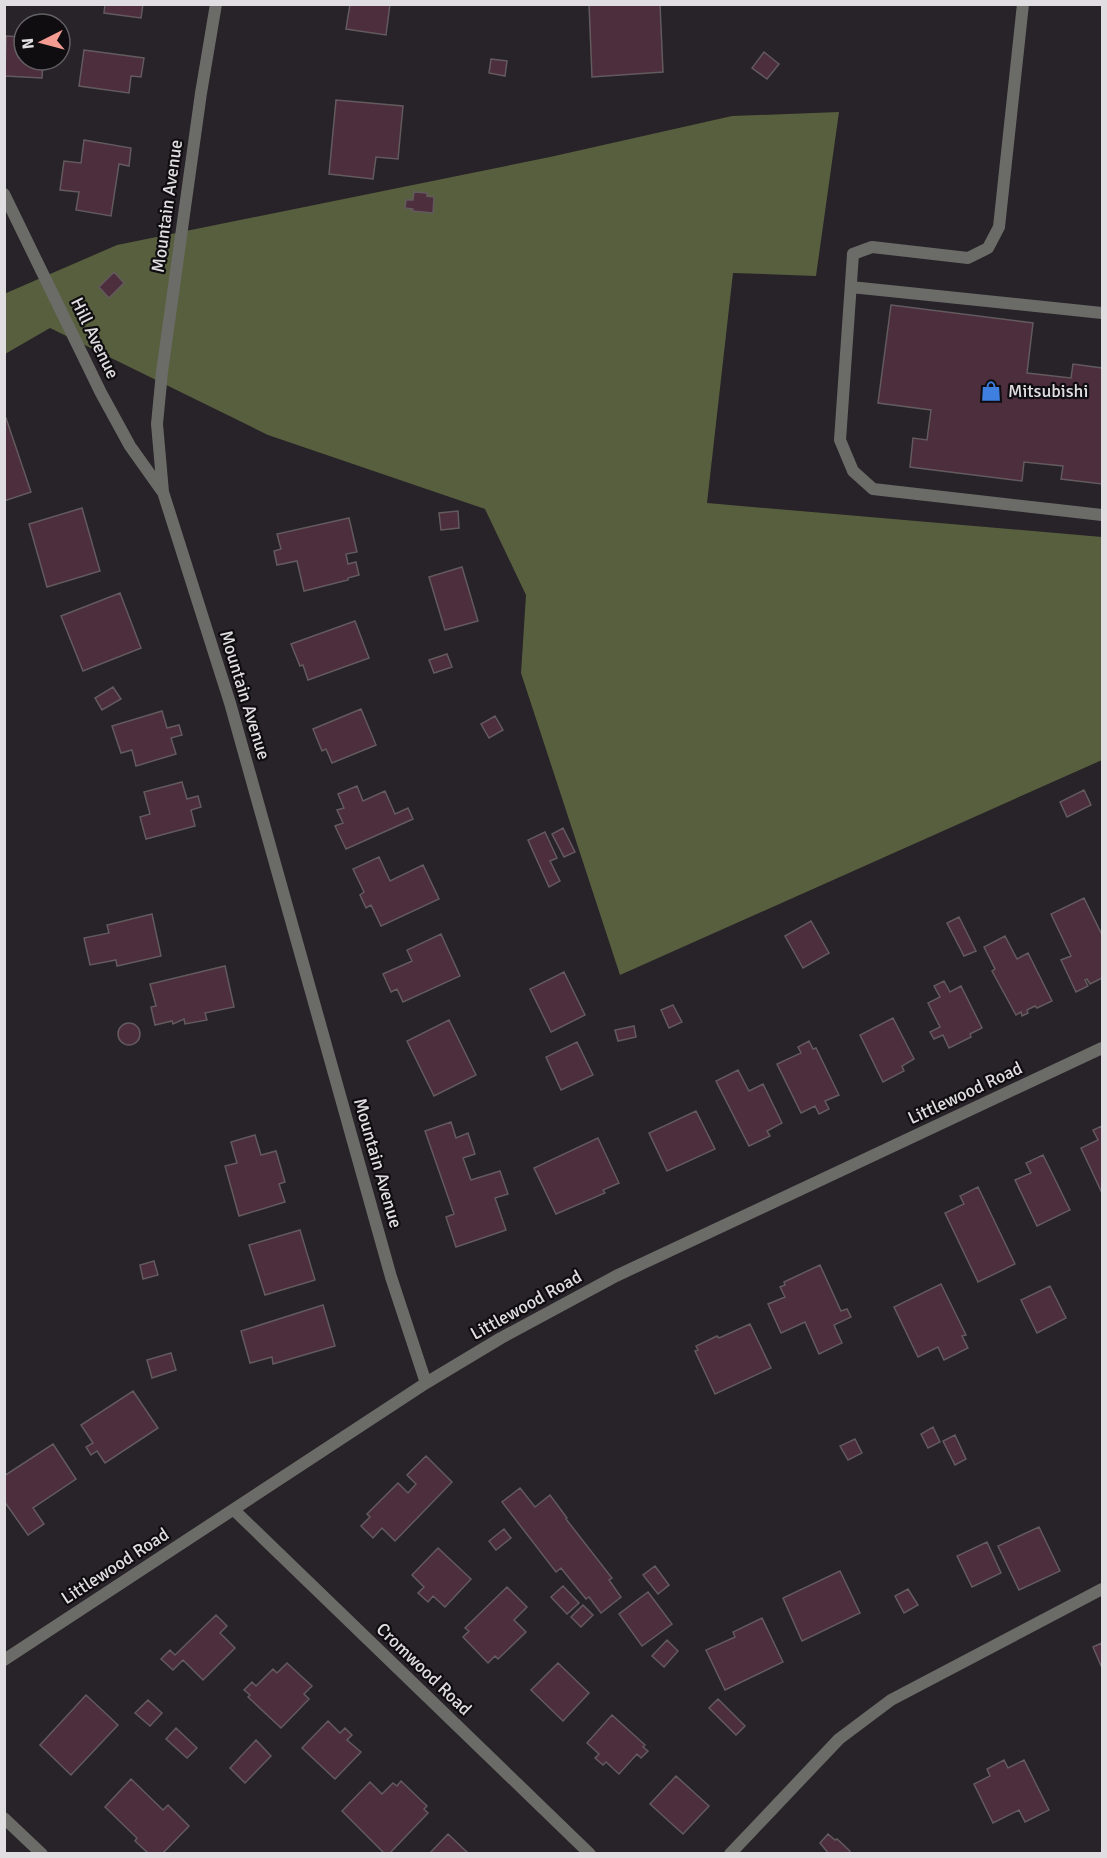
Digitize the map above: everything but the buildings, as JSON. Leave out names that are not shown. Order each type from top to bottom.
[{"type":"street","name":"Mountain Avenue","points":[[216,4],[201,93],[162,372],[157,424],[163,492],[230,703],[391,1278],[426,1383]]},
{"type":"street","points":[[1023,4],[999,227],[988,248],[968,258],[872,247],[854,254],[840,440],[853,471],[873,489],[1102,515]]},
{"type":"street","name":"Hill Avenue","points":[[4,194],[101,393],[130,446],[163,492]]},
{"type":"street","points":[[851,287],[1102,313]]},
{"type":"street","name":"Littlewood Road","points":[[4,1660],[426,1383],[501,1338],[615,1276],[1102,1048]]},
{"type":"street","name":"Cromwood Road","points":[[234,1510],[590,1854]]},
{"type":"street","points":[[730,1854],[839,1739],[891,1700],[1102,1589]]},
{"type":"street","points":[[4,1818],[42,1854]]},
{"type":"green space","points":[[839,112],[816,276],[733,273],[707,503],[1102,537],[1102,760],[620,975],[521,673],[526,595],[485,509],[268,435],[50,328],[5,354],[4,294],[117,245],[550,157],[732,116]]},
{"type":"place","name":"Mitsubishi","points":[[991,391]]}]
